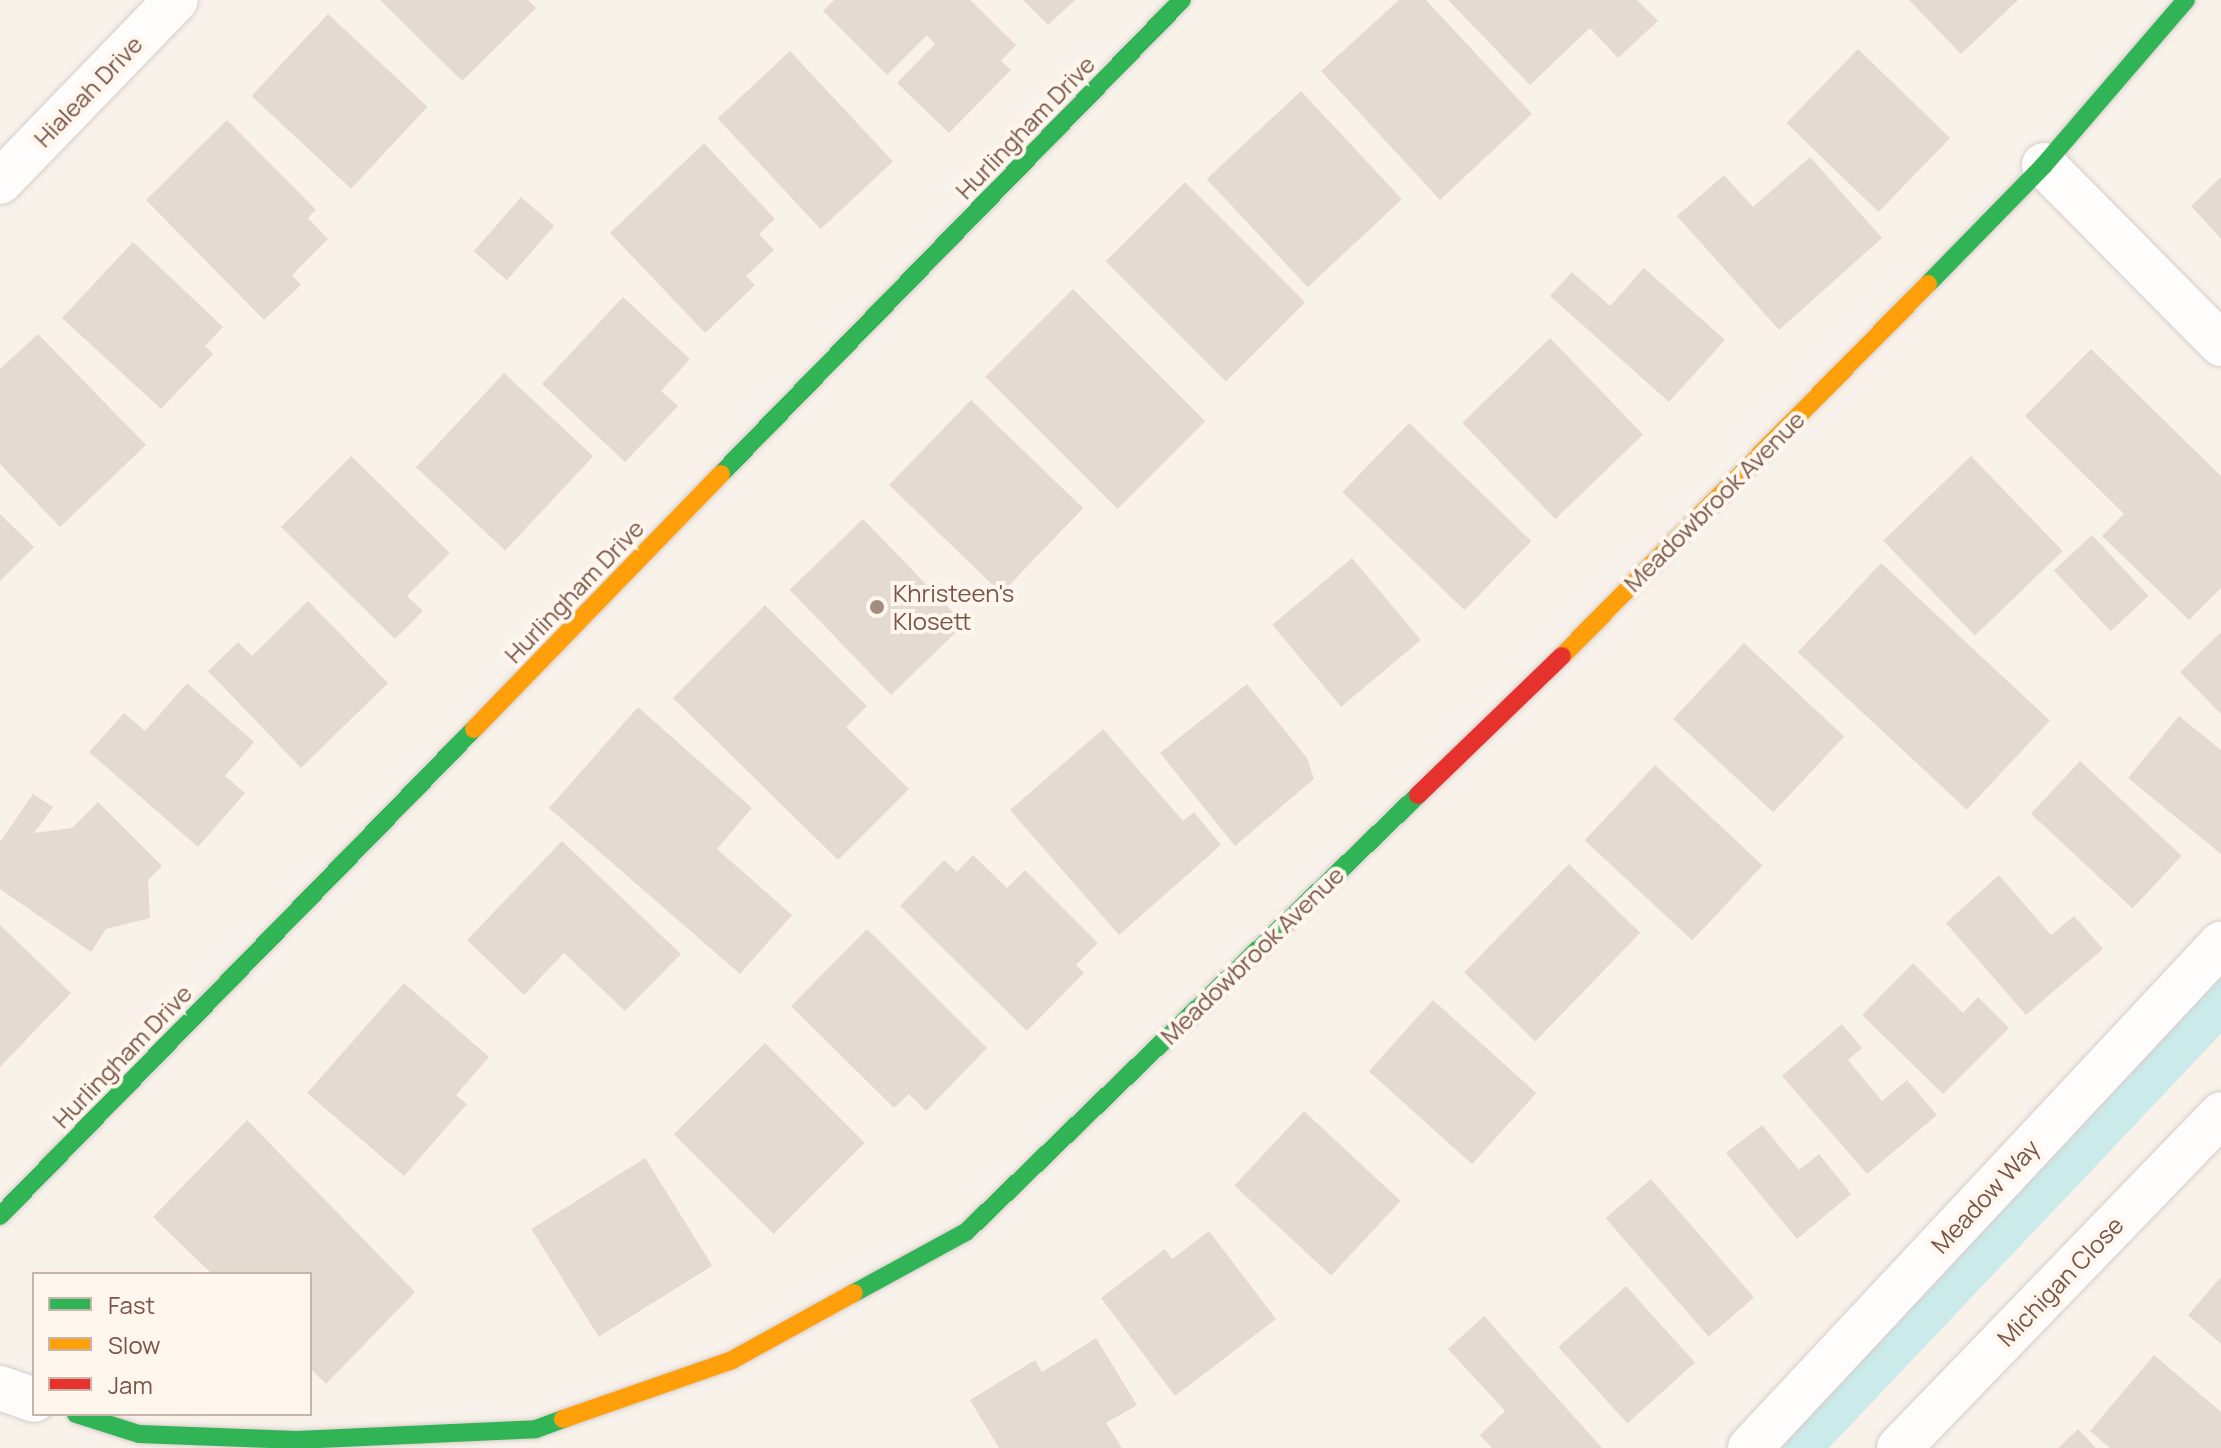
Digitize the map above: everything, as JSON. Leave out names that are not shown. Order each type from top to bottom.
[{"type":"street","name":"Hialeah Drive","points":[[0,182],[176,0]]},
{"type":"street","name":"Hurlingham Drive","points":[[0,1216],[1182,0]]},
{"type":"street","name":"Meadowbrook Avenue","points":[[82,1416],[139,1434],[297,1440],[536,1429],[732,1360],[966,1232],[1539,679],[2044,165],[2186,0]]},
{"type":"street","points":[[2044,165],[2221,344]]},
{"type":"street","name":"Meadow Way","points":[[1750,1448],[2221,944]]},
{"type":"street","name":"Michigan Close","points":[[1899,1448],[2221,1114]]},
{"type":"building","points":[[380,0],[528,0],[536,8],[462,81]]},
{"type":"building","points":[[834,0],[970,0],[1016,45],[1001,61],[1011,70],[949,133],[897,83],[935,44],[927,35],[887,75],[823,11]]},
{"type":"building","points":[[1023,0],[1075,0],[1048,25]]},
{"type":"building","points":[[1399,0],[1426,0],[1532,114],[1440,200],[1321,71]]},
{"type":"building","points":[[1448,0],[1637,0],[1658,21],[1618,58],[1590,28],[1530,85]]},
{"type":"building","points":[[1909,0],[2018,0],[1961,54]]},
{"type":"building","points":[[328,14],[427,107],[351,189],[252,96]]},
{"type":"building","points":[[1858,49],[1950,138],[1879,212],[1786,123]]},
{"type":"building","points":[[790,51],[893,161],[821,229],[718,119]]},
{"type":"building","points":[[1301,91],[1402,199],[1308,287],[1207,179]]},
{"type":"building","points":[[227,120],[316,210],[308,218],[328,239],[292,275],[301,285],[264,320],[146,200]]},
{"type":"building","points":[[704,143],[775,219],[759,234],[774,250],[746,276],[755,285],[705,333],[610,233]]},
{"type":"building","points":[[1810,157],[1882,238],[1779,330],[1677,216],[1724,175],[1753,207]]},
{"type":"building","points":[[2221,177],[2221,239],[2191,206]]},
{"type":"building","points":[[1185,182],[1305,302],[1226,381],[1106,261]]},
{"type":"building","points":[[521,197],[554,226],[507,280],[474,251]]},
{"type":"building","points":[[133,242],[223,327],[205,346],[213,354],[161,409],[62,318]]},
{"type":"building","points":[[1644,268],[1725,340],[1669,402],[1550,296],[1572,272],[1610,306]]},
{"type":"building","points":[[1073,289],[1205,421],[1118,509],[985,377]]},
{"type":"building","points":[[623,297],[690,359],[661,391],[678,406],[625,462],[542,384]]},
{"type":"building","points":[[38,334],[146,445],[60,527],[0,464],[0,369]]},
{"type":"building","points":[[1550,338],[1643,434],[1555,519],[1462,423]]},
{"type":"building","points":[[2091,349],[2221,476],[2221,588],[2189,620],[2102,536],[2124,514],[2025,416]]},
{"type":"building","points":[[504,373],[593,456],[505,551],[416,467]]},
{"type":"building","points":[[971,400],[1083,508],[1001,593],[889,485]]},
{"type":"building","points":[[1409,423],[1531,541],[1465,610],[1342,492]]},
{"type":"building","points":[[351,456],[450,553],[407,596],[423,611],[395,639],[281,527]]},
{"type":"building","points":[[1971,456],[2063,551],[1975,636],[1883,541]]},
{"type":"building","points":[[0,514],[34,547],[0,581]]},
{"type":"building","name":"Khristeen's Klosett","points":[[863,519],[964,624],[891,695],[790,590]]},
{"type":"building","points":[[2092,535],[2149,596],[2111,631],[2054,570]]},
{"type":"building","points":[[1352,558],[1421,640],[1341,707],[1272,625]]},
{"type":"building","points":[[1881,563],[2050,721],[1967,810],[1798,652]]},
{"type":"building","points":[[308,601],[388,683],[301,768],[208,671],[238,642],[252,656]]},
{"type":"building","points":[[765,605],[867,706],[846,727],[909,789],[838,860],[673,698]]},
{"type":"building","points":[[2221,632],[2221,714],[2180,672]]},
{"type":"building","points":[[1744,643],[1844,736],[1773,812],[1673,719]]},
{"type":"building","points":[[187,683],[254,742],[225,776],[245,793],[198,847],[89,752],[124,713],[145,731]]},
{"type":"building","points":[[1247,684],[1307,758],[1314,779],[1235,846],[1160,753]]},
{"type":"building","points":[[638,707],[752,808],[717,849],[792,915],[740,974],[549,808]]},
{"type":"building","points":[[2179,716],[2221,750],[2221,854],[2128,778]]},
{"type":"building","points":[[1103,729],[1183,821],[1194,812],[1221,845],[1119,935],[1010,810]]},
{"type":"building","points":[[2080,761],[2182,856],[2133,908],[2031,814]]},
{"type":"building","points":[[1655,765],[1763,865],[1692,941],[1585,840]]},
{"type":"building","points":[[33,794],[53,807],[34,833],[72,828],[98,802],[162,866],[148,880],[150,918],[106,929],[91,952],[0,889],[0,842]]},
{"type":"building","points":[[562,841],[681,954],[625,1011],[564,953],[524,995],[467,940]]},
{"type":"building","points":[[973,855],[1007,888],[1025,870],[1098,943],[1076,965],[1084,973],[1027,1031],[900,906],[944,860],[957,872]]},
{"type":"building","points":[[1569,864],[1640,933],[1535,1041],[1464,973]]},
{"type":"building","points":[[1999,875],[2051,935],[2074,916],[2103,949],[2026,1015],[1946,923]]},
{"type":"building","points":[[0,925],[71,993],[0,1067]]},
{"type":"building","points":[[867,929],[987,1048],[926,1111],[909,1094],[894,1108],[791,1006]]},
{"type":"building","points":[[1913,963],[1963,1013],[1978,997],[2009,1028],[1943,1094],[1862,1015]]},
{"type":"building","points":[[404,983],[489,1057],[456,1095],[467,1104],[404,1176],[307,1093]]},
{"type":"building","points":[[1433,1000],[1536,1093],[1472,1164],[1369,1071]]},
{"type":"building","points":[[1842,1024],[1862,1048],[1848,1060],[1882,1101],[1907,1080],[1937,1115],[1867,1174],[1782,1076]]},
{"type":"building","points":[[765,1043],[865,1143],[773,1234],[674,1134]]},
{"type":"building","points":[[1304,1111],[1401,1201],[1331,1276],[1234,1186]]},
{"type":"building","points":[[247,1120],[415,1292],[326,1384],[312,1370],[312,1272],[210,1272],[153,1217]]},
{"type":"building","points":[[1762,1125],[1799,1170],[1819,1154],[1851,1194],[1797,1239],[1726,1153]]},
{"type":"building","points":[[645,1158],[712,1266],[599,1337],[531,1229]]},
{"type":"building","points":[[1651,1179],[1754,1297],[1709,1337],[1606,1218]]},
{"type":"building","points":[[1209,1231],[1276,1319],[1175,1396],[1101,1298],[1165,1249],[1172,1259]]},
{"type":"building","points":[[2221,1277],[2221,1344],[2188,1315]]},
{"type":"building","points":[[1626,1286],[1695,1363],[1627,1423],[1558,1347]]},
{"type":"building","points":[[1484,1316],[1602,1448],[1492,1448],[1480,1435],[1505,1411],[1448,1349]]},
{"type":"building","points":[[1096,1338],[1137,1405],[1106,1423],[1122,1448],[999,1448],[970,1400],[1035,1360],[1042,1372]]},
{"type":"building","points":[[2154,1355],[2221,1412],[2221,1448],[2110,1448],[2090,1431]]},
{"type":"building","points":[[2078,1429],[2096,1448],[2058,1448]]},
{"type":"waterway","points":[[1793,1448],[2221,996]]},
{"type":"traffic: fast","points":[[721,474],[1182,0]]},
{"type":"traffic: fast","points":[[1928,284],[2044,165],[2186,0]]},
{"type":"traffic: fast","points":[[0,1216],[474,729]]},
{"type":"traffic: fast","points":[[854,1293],[966,1232],[1418,795]]},
{"type":"traffic: fast","points":[[82,1416],[139,1434],[297,1440],[536,1429],[563,1419]]},
{"type":"traffic: slow","points":[[1562,656],[1928,284]]},
{"type":"traffic: slow","points":[[474,729],[721,474]]},
{"type":"traffic: slow","points":[[563,1419],[732,1360],[854,1293]]},
{"type":"traffic: jam","points":[[1418,795],[1562,656]]},
{"type":"place","name":"Khristeen's Klosett","points":[[877,607]]}]
